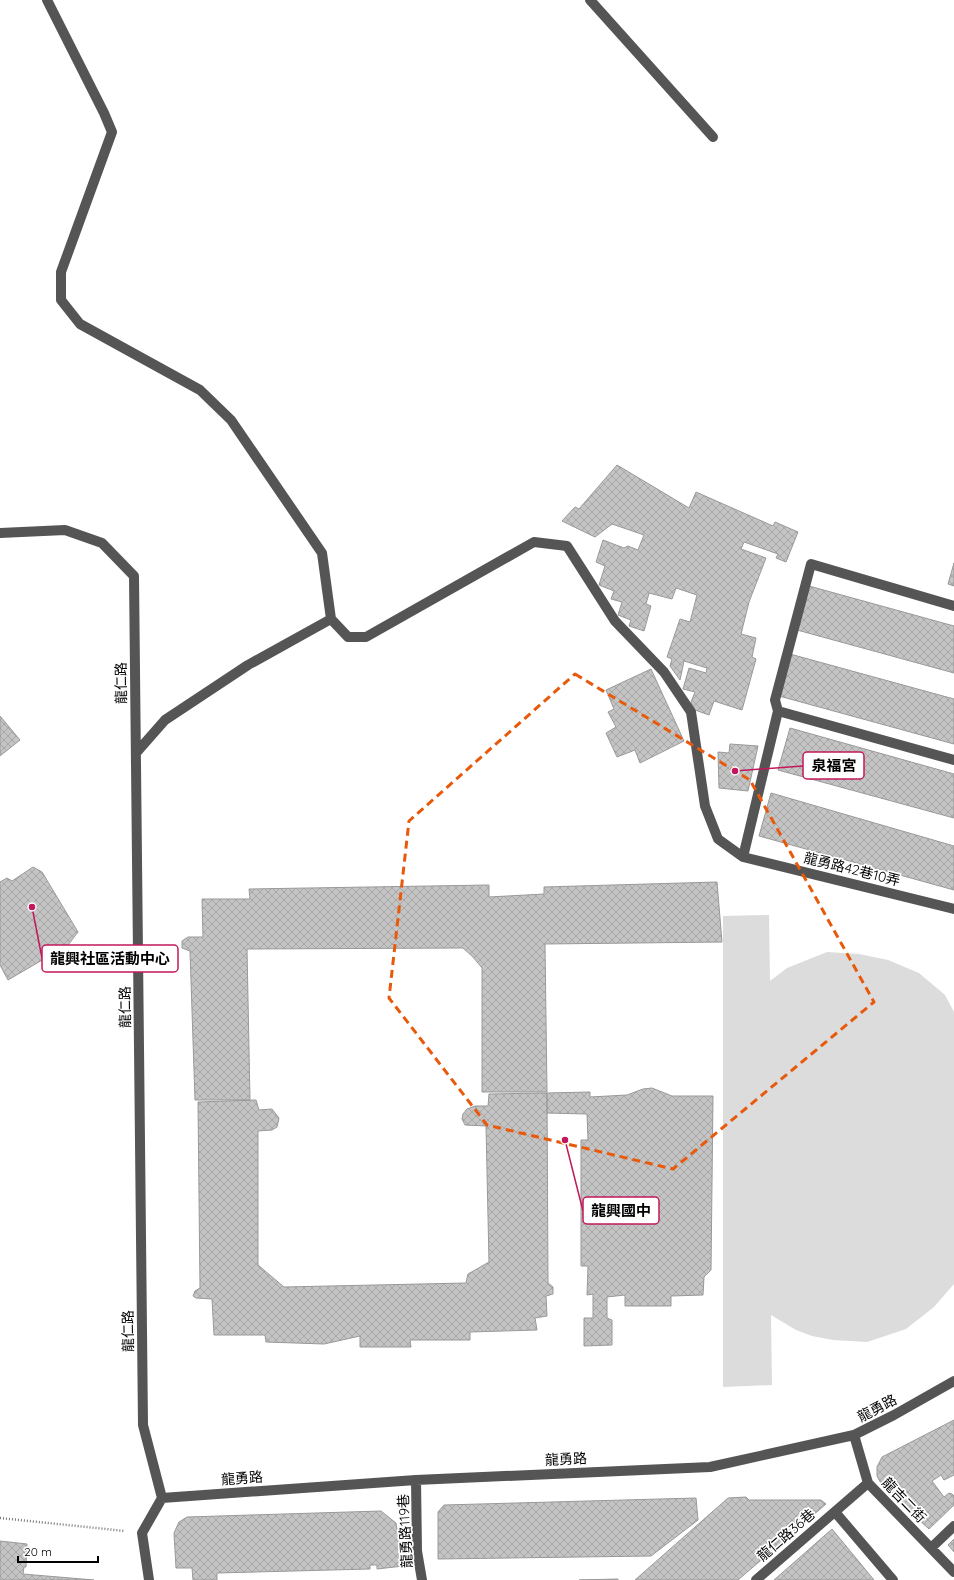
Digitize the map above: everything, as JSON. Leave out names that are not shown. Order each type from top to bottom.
[{"type":"street","points":[[47,0],[104,113],[112,132],[61,272],[61,300],[80,324],[200,390],[231,420],[322,553],[331,619],[348,637],[366,637],[534,542],[567,546],[615,621],[664,672],[692,712],[706,806],[718,839],[743,857],[778,711],[775,700],[811,564],[954,606]]},
{"type":"street","points":[[590,0],[713,137]]},
{"type":"street","name":"龍仁路","points":[[0,533],[65,530],[102,543],[134,576],[143,1425],[162,1498]]},
{"type":"street","points":[[136,753],[165,720],[248,665],[331,619]]},
{"type":"street","points":[[778,711],[954,760]]},
{"type":"street","name":"龍勇路42巷10弄","points":[[743,857],[954,909]]},
{"type":"street","name":"龍勇路","points":[[162,1498],[416,1480],[710,1467],[854,1435],[894,1415],[954,1381]]},
{"type":"street","name":"龍吉二街","points":[[854,1435],[868,1483],[954,1572]]},
{"type":"street","name":"龍勇路119巷","points":[[416,1480],[417,1550],[422,1580]]},
{"type":"street","name":"龍仁路36巷","points":[[756,1580],[868,1483]]},
{"type":"street","points":[[149,1580],[142,1533],[162,1498]]},
{"type":"street","points":[[835,1512],[894,1580]]},
{"type":"street","points":[[932,1548],[954,1526]]},
{"type":"path","points":[[0,1518],[142,1533]]},
{"type":"highlighted area","points":[[575,674],[750,780],[874,1002],[673,1169],[487,1125],[389,998],[409,821]]},
{"type":"shaded area","points":[[769,915],[770,981],[787,968],[827,952],[859,954],[888,960],[919,973],[945,995],[954,1012],[954,1284],[934,1307],[906,1329],[867,1342],[833,1340],[812,1336],[796,1330],[771,1315],[772,1385],[723,1387],[723,916]]},
{"type":"building","points":[[617,465],[689,508],[696,492],[773,526],[775,522],[798,532],[786,562],[776,558],[778,554],[744,542],[741,549],[766,558],[749,602],[741,634],[756,638],[752,657],[756,659],[742,710],[714,701],[709,715],[695,710],[691,702],[695,692],[683,689],[689,668],[706,673],[707,668],[684,661],[680,680],[670,666],[672,659],[667,657],[680,619],[690,622],[697,595],[676,588],[672,599],[649,593],[646,604],[651,606],[644,631],[629,626],[631,620],[618,615],[622,602],[611,599],[614,591],[599,585],[605,566],[596,562],[603,540],[624,548],[628,546],[638,550],[644,535],[612,524],[595,537],[562,521],[575,507],[579,509]]},
{"type":"building","points":[[954,563],[954,586],[948,584]]},
{"type":"building","points":[[809,586],[954,626],[954,673],[797,630]]},
{"type":"building","points":[[790,654],[954,699],[954,744],[779,696]]},
{"type":"building","points":[[651,669],[684,741],[640,763],[635,750],[617,757],[606,733],[616,727],[608,712],[614,709],[606,690]]},
{"type":"building","points":[[0,716],[20,740],[0,756]]},
{"type":"building","points":[[790,728],[954,774],[954,818],[778,770]]},
{"type":"building","points":[[730,744],[758,746],[748,791],[719,788],[718,752],[729,753]]},
{"type":"building","points":[[771,793],[954,846],[954,890],[759,836]]},
{"type":"building","points":[[33,867],[42,872],[78,932],[68,945],[8,980],[0,965],[0,882],[7,878],[12,881]]},
{"type":"building","points":[[717,882],[722,942],[545,944],[547,1092],[482,1092],[482,968],[463,948],[247,949],[250,1100],[195,1100],[190,951],[182,948],[182,941],[188,937],[203,937],[202,899],[250,899],[249,889],[489,885],[489,897],[544,894],[544,887]]},
{"type":"building","points":[[652,1088],[672,1096],[713,1096],[711,1270],[704,1277],[703,1295],[671,1296],[671,1306],[625,1306],[625,1295],[607,1297],[607,1318],[612,1320],[612,1345],[584,1346],[584,1318],[593,1318],[593,1294],[587,1295],[588,1266],[581,1266],[581,1140],[588,1140],[587,1114],[547,1113],[547,1093],[590,1092],[590,1097],[627,1095],[643,1089]]},
{"type":"building","points":[[547,1093],[548,1283],[553,1287],[553,1294],[546,1296],[547,1316],[535,1318],[537,1330],[470,1332],[470,1340],[410,1340],[411,1347],[360,1347],[360,1336],[324,1344],[266,1342],[265,1335],[214,1335],[212,1299],[196,1298],[193,1296],[195,1291],[200,1288],[198,1102],[256,1100],[259,1110],[272,1109],[279,1118],[277,1127],[272,1130],[258,1131],[258,1265],[284,1287],[466,1283],[468,1274],[489,1262],[486,1126],[465,1125],[462,1119],[463,1114],[467,1109],[475,1106],[488,1106],[489,1094]]},
{"type":"building","points":[[954,1420],[954,1475],[944,1480],[941,1475],[932,1481],[944,1497],[949,1493],[954,1496],[954,1505],[929,1529],[883,1487],[877,1476],[877,1467],[882,1457]]},
{"type":"building","points":[[746,1497],[749,1500],[821,1500],[826,1504],[738,1580],[635,1580],[728,1498]]},
{"type":"building","points":[[696,1498],[698,1520],[651,1556],[438,1559],[438,1512],[444,1505]]},
{"type":"building","points":[[381,1511],[396,1523],[403,1566],[377,1569],[377,1565],[370,1565],[370,1569],[217,1573],[217,1580],[193,1580],[192,1568],[176,1568],[174,1533],[179,1522],[187,1517]]},
{"type":"building","points":[[832,1529],[874,1580],[774,1580]]},
{"type":"building","points":[[954,1539],[954,1552],[948,1545]]},
{"type":"building","points":[[0,1541],[27,1544],[26,1567],[24,1567],[23,1574],[94,1580],[0,1580]]},
{"type":"building","points":[[618,1579],[618,1580],[579,1580]]},
{"type":"place","name":"泉福宮","points":[[735,771]]},
{"type":"place","name":"龍興社區活動中心","points":[[32,907]]},
{"type":"place","name":"龍興國中","points":[[565,1140]]}]
